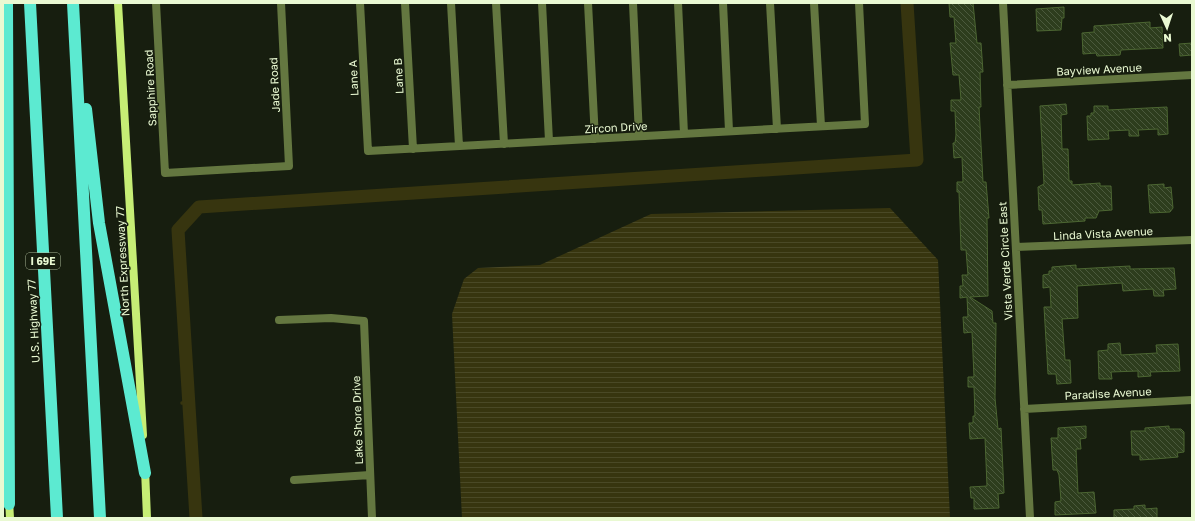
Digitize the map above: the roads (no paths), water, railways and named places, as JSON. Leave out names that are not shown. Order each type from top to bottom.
[{"type":"highway","points":[[8,3],[9,504]]},
{"type":"highway","name":"U.S. Highway 77","points":[[30,3],[57,518]]},
{"type":"highway","points":[[74,3],[99,223],[145,473]]},
{"type":"highway","points":[[74,3],[100,518]]},
{"type":"main road","name":"North Expressway 77","points":[[118,3],[147,518]]},
{"type":"main road","points":[[3,382],[10,518]]},
{"type":"street","name":"Sapphire Road","points":[[156,3],[165,173],[289,166]]},
{"type":"street","name":"Jade Road","points":[[281,3],[289,166]]},
{"type":"street","name":"Lane A","points":[[360,3],[368,151]]},
{"type":"street","name":"Lane B","points":[[405,3],[413,149]]},
{"type":"street","points":[[451,3],[459,146]]},
{"type":"street","points":[[496,3],[504,144]]},
{"type":"street","points":[[542,3],[549,141]]},
{"type":"street","points":[[588,3],[595,139]]},
{"type":"street","points":[[633,3],[639,136]]},
{"type":"street","points":[[678,3],[684,134]]},
{"type":"street","points":[[723,3],[729,132]]},
{"type":"street","points":[[770,3],[777,129]]},
{"type":"street","points":[[814,3],[821,126]]},
{"type":"street","name":"Zircon Drive","points":[[368,151],[865,124],[859,3]]},
{"type":"street","name":"Vista Verde Circle East","points":[[1003,3],[1030,518]]},
{"type":"street","name":"Bayview Avenue","points":[[1007,85],[1192,75]]},
{"type":"street","name":"Linda Vista Avenue","points":[[1016,248],[1192,240]]},
{"type":"street","name":"Lake Shore Drive","points":[[279,320],[331,318],[364,321],[372,518]]},
{"type":"street","name":"Paradise Avenue","points":[[1024,409],[1192,400]]},
{"type":"street","points":[[294,480],[370,475]]},
{"type":"waterway","points":[[196,518],[178,230],[199,207],[917,160],[907,3]]},
{"type":"waterway","points":[[182,403],[189,402]]}]
